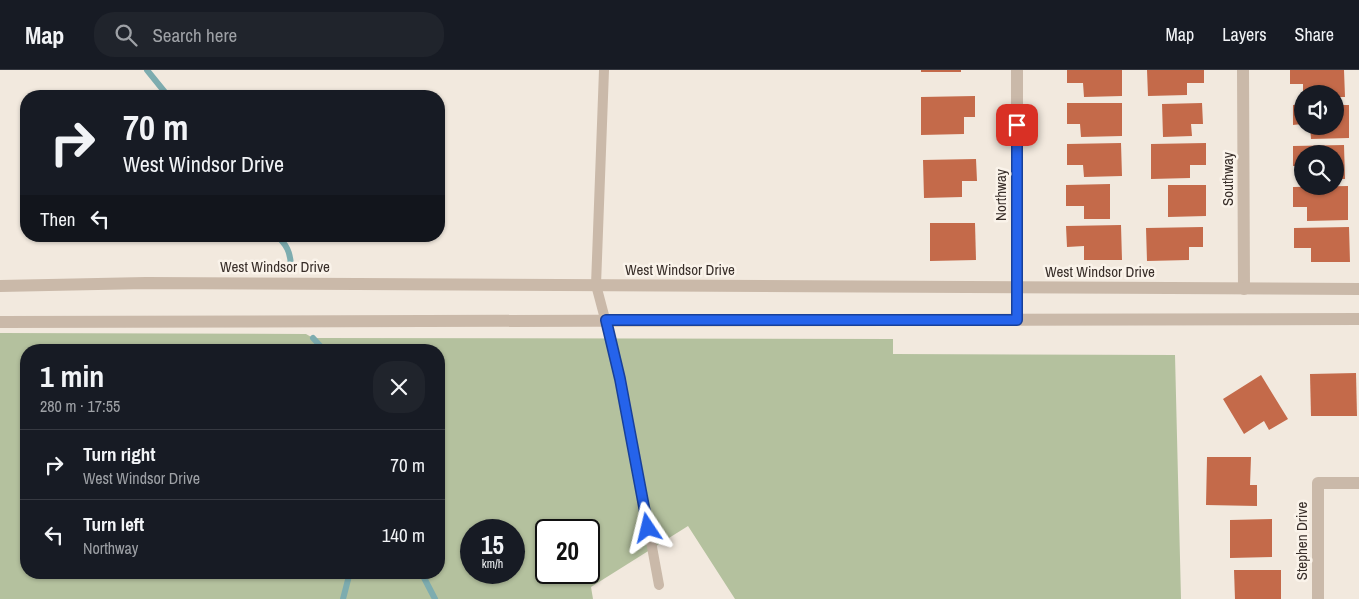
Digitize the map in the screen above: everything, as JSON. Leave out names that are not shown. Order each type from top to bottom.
[{"type":"street","name":"Northway","points":[[1017,70],[1017,320]]},
{"type":"street","name":"Southway","points":[[1244,70],[1244,289]]},
{"type":"street","name":"West Windsor Drive","points":[[0,286],[146,283],[1359,289]]},
{"type":"street","points":[[0,322],[1359,319]]},
{"type":"street","name":"Stephen Drive","points":[[1318,599],[1318,483],[1359,483]]},
{"type":"lane","points":[[604,70],[596,285],[620,379],[658,585]]},
{"type":"green space","points":[[0,333],[306,334],[313,338],[893,339],[893,354],[1175,355],[1181,599],[735,599],[688,526],[600,581],[600,519],[535,519],[535,584],[596,584],[591,587],[593,599],[0,599]]},
{"type":"building","points":[[921,70],[961,70],[961,72],[921,72]]},
{"type":"building","points":[[1067,70],[1122,70],[1122,96],[1084,97],[1083,83],[1067,83]]},
{"type":"building","points":[[1147,70],[1204,70],[1204,83],[1187,83],[1187,95],[1148,96]]},
{"type":"building","points":[[1290,70],[1344,70],[1345,97],[1344,85],[1290,84]]},
{"type":"building","points":[[975,96],[975,117],[964,117],[964,134],[921,135],[921,97]]},
{"type":"building","points":[[1067,103],[1122,103],[1122,136],[1081,137],[1080,124],[1067,124]]},
{"type":"building","points":[[1202,103],[1203,124],[1191,124],[1192,136],[1163,137],[1162,104]]},
{"type":"building","points":[[1293,105],[1294,105],[1294,125]]},
{"type":"building","points":[[1344,105],[1349,105],[1349,138],[1311,139],[1311,135],[1344,135]]},
{"type":"building","points":[[1121,143],[1122,176],[1084,177],[1083,165],[1067,165],[1067,144]]},
{"type":"building","points":[[1206,143],[1206,165],[1190,165],[1190,178],[1151,179],[1151,144]]},
{"type":"building","points":[[1344,145],[1345,179],[1344,179]]},
{"type":"building","points":[[1294,146],[1294,166],[1293,166]]},
{"type":"building","points":[[976,159],[977,181],[962,181],[962,197],[924,198],[923,160]]},
{"type":"building","points":[[1110,184],[1110,219],[1084,219],[1084,206],[1066,206],[1066,185]]},
{"type":"building","points":[[1168,185],[1206,185],[1206,216],[1168,217]]},
{"type":"building","points":[[1344,186],[1348,186],[1348,220],[1307,221],[1307,207],[1293,207],[1293,187],[1294,195],[1344,195]]},
{"type":"building","points":[[930,223],[975,223],[976,260],[930,261]]},
{"type":"building","points":[[1121,225],[1122,260],[1084,260],[1084,246],[1067,247],[1066,226]]},
{"type":"building","points":[[1203,227],[1203,247],[1189,247],[1189,260],[1147,261],[1146,228]]},
{"type":"building","points":[[1349,227],[1350,262],[1311,262],[1311,248],[1294,248],[1294,228]]},
{"type":"building","points":[[1356,373],[1357,416],[1311,416],[1310,374]]},
{"type":"building","points":[[1261,375],[1288,419],[1269,430],[1264,421],[1244,434],[1223,399]]},
{"type":"building","points":[[1207,457],[1251,457],[1250,485],[1257,485],[1257,506],[1206,505]]},
{"type":"building","points":[[1272,519],[1272,557],[1230,558],[1230,520]]},
{"type":"building","points":[[1234,570],[1281,570],[1281,599],[1235,599]]},
{"type":"waterway","points":[[147,70],[163,90]]},
{"type":"waterway","points":[[283,242],[290,256],[291,265]]},
{"type":"waterway","points":[[313,338],[318,344]]},
{"type":"waterway","points":[[343,599],[348,579]]},
{"type":"waterway","points":[[425,579],[435,599]]},
{"type":"route","points":[[648,528],[620,379],[606,320],[1017,320],[1017,125]]}]
